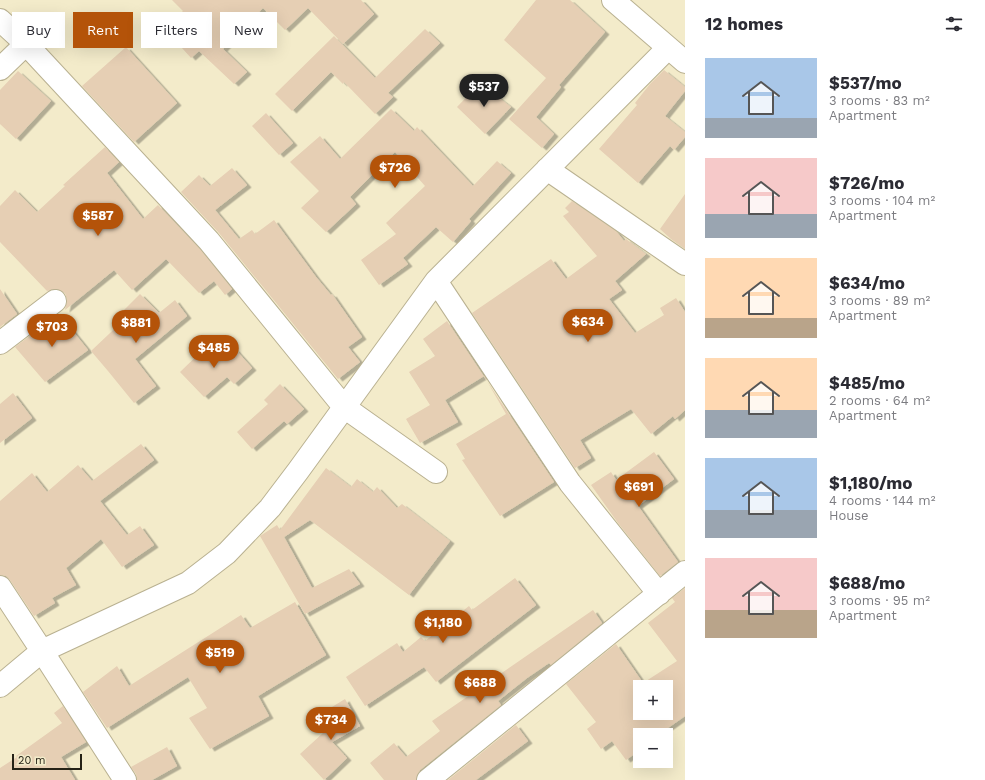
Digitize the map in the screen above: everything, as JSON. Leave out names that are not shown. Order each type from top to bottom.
[{"type":"street","points":[[613,0],[685,62]]},
{"type":"street","points":[[0,20],[12,31]]},
{"type":"street","points":[[0,69],[22,48]]},
{"type":"street","points":[[30,48],[209,241],[344,407],[436,472]]},
{"type":"street","points":[[0,686],[42,651],[188,583],[227,553],[270,508],[436,280],[668,48]]},
{"type":"street","points":[[547,169],[685,264]]},
{"type":"street","points":[[436,280],[570,483],[659,594]]},
{"type":"street","points":[[0,343],[55,301]]},
{"type":"street","points":[[428,780],[685,572]]},
{"type":"street","points":[[0,587],[124,780]]},
{"type":"building","points":[[172,0],[361,0],[374,14],[343,44],[308,8],[285,30],[277,22],[277,12],[267,12],[263,8],[259,12],[220,12],[220,48],[224,48],[223,49],[247,72],[234,84],[199,51],[191,58],[182,48],[212,48],[212,12],[182,12],[183,11]]},
{"type":"building","points":[[536,0],[570,0],[605,32],[559,85],[561,87],[536,117],[554,134],[542,148],[509,119],[546,78],[504,40]]},
{"type":"building","points":[[425,29],[440,43],[388,93],[393,97],[375,114],[344,82],[343,84],[331,72],[292,111],[275,94],[334,36],[375,78]]},
{"type":"building","points":[[125,48],[127,48],[177,103],[134,142],[82,86]]},
{"type":"building","points":[[664,70],[685,87],[685,91],[665,116],[685,132],[685,137],[674,150],[670,146],[638,183],[599,149],[637,105],[635,103],[650,84]]},
{"type":"building","points":[[18,71],[51,101],[16,139],[0,124],[0,90]]},
{"type":"building","points":[[480,83],[511,107],[485,134],[457,107]]},
{"type":"building","points":[[391,109],[414,131],[417,127],[473,186],[497,161],[511,173],[469,219],[471,221],[453,242],[436,227],[403,258],[408,264],[379,285],[361,260],[396,234],[386,223],[425,186],[395,152],[350,197],[356,204],[326,232],[301,208],[319,191],[290,162],[320,136],[340,159]]},
{"type":"building","points":[[266,113],[293,143],[279,155],[252,126]]},
{"type":"building","points":[[105,147],[119,162],[107,173],[143,219],[158,205],[200,249],[232,289],[225,295],[214,281],[199,293],[166,259],[132,290],[114,270],[65,310],[67,300],[65,293],[54,289],[47,291],[0,242],[0,206],[15,190],[37,212],[65,186],[63,185]]},
{"type":"building","points":[[232,168],[247,185],[215,210],[239,239],[252,230],[255,234],[274,220],[316,277],[331,295],[332,294],[362,337],[348,347],[360,362],[338,379],[219,233],[181,192],[199,175],[210,186]]},
{"type":"building","points":[[685,194],[685,249],[660,229]]},
{"type":"building","points":[[572,201],[616,231],[624,241],[626,239],[646,254],[615,281],[622,290],[609,299],[635,333],[664,315],[660,308],[676,298],[685,312],[685,410],[675,419],[673,416],[651,434],[631,409],[580,440],[591,458],[575,468],[472,313],[551,259],[566,279],[597,256],[563,216],[569,212],[565,208]]},
{"type":"building","points":[[0,289],[17,314],[0,327]]},
{"type":"building","points":[[140,294],[159,313],[175,300],[187,316],[135,359],[156,386],[134,403],[91,351],[128,316],[123,311]]},
{"type":"building","points":[[59,314],[88,350],[45,382],[15,347]]},
{"type":"building","points":[[447,321],[484,376],[445,400],[458,422],[420,443],[406,419],[430,405],[409,372],[435,356],[423,339]]},
{"type":"building","points":[[210,343],[224,359],[235,349],[252,368],[234,384],[227,377],[204,397],[180,372]]},
{"type":"building","points":[[487,381],[554,482],[500,516],[462,460],[465,459],[456,444],[506,414]]},
{"type":"building","points":[[280,384],[304,409],[287,424],[284,421],[252,449],[237,432],[268,404],[264,400]]},
{"type":"building","points":[[13,393],[32,418],[0,443],[0,404]]},
{"type":"building","points":[[141,444],[154,460],[100,501],[127,535],[140,526],[154,545],[122,567],[101,539],[66,568],[76,585],[52,598],[55,603],[34,616],[10,580],[6,576],[0,575],[0,501],[32,473],[47,492],[78,465],[92,481]]},
{"type":"building","points":[[654,452],[674,479],[638,506],[678,562],[660,576],[618,523],[591,485],[611,472],[616,480]]},
{"type":"building","points":[[326,468],[351,487],[357,479],[373,492],[377,487],[397,508],[402,504],[450,541],[409,595],[310,520],[284,537],[312,588],[349,569],[360,584],[305,614],[260,536],[277,525],[280,530]]},
{"type":"building","points":[[515,578],[536,605],[436,682],[424,667],[365,706],[346,677],[397,643],[403,652],[421,637],[425,641],[469,606],[472,610]]},
{"type":"building","points":[[685,588],[685,716],[668,728],[633,728],[633,755],[626,760],[612,741],[601,749],[587,729],[596,722],[566,684],[616,644],[641,680],[633,680],[633,720],[673,720],[673,680],[648,680],[677,661],[648,623],[675,602],[672,598]]},
{"type":"building","points":[[295,602],[326,655],[258,696],[269,716],[210,749],[189,718],[207,708],[188,677],[107,728],[83,692],[117,666],[129,686],[241,615],[250,628]]},
{"type":"building","points":[[593,610],[602,623],[551,665],[549,663],[498,701],[501,705],[420,770],[416,780],[384,780],[370,763],[394,743],[406,757],[440,731],[432,721]]},
{"type":"building","points":[[345,699],[360,726],[332,742],[347,758],[324,780],[300,754],[334,723],[327,710]]},
{"type":"building","points":[[63,706],[86,742],[61,757],[75,780],[0,780],[0,768],[62,723],[54,713]]},
{"type":"building","points":[[516,725],[528,741],[476,780],[448,780]]},
{"type":"building","points":[[167,747],[177,766],[152,780],[137,780],[136,774],[131,767]]}]
